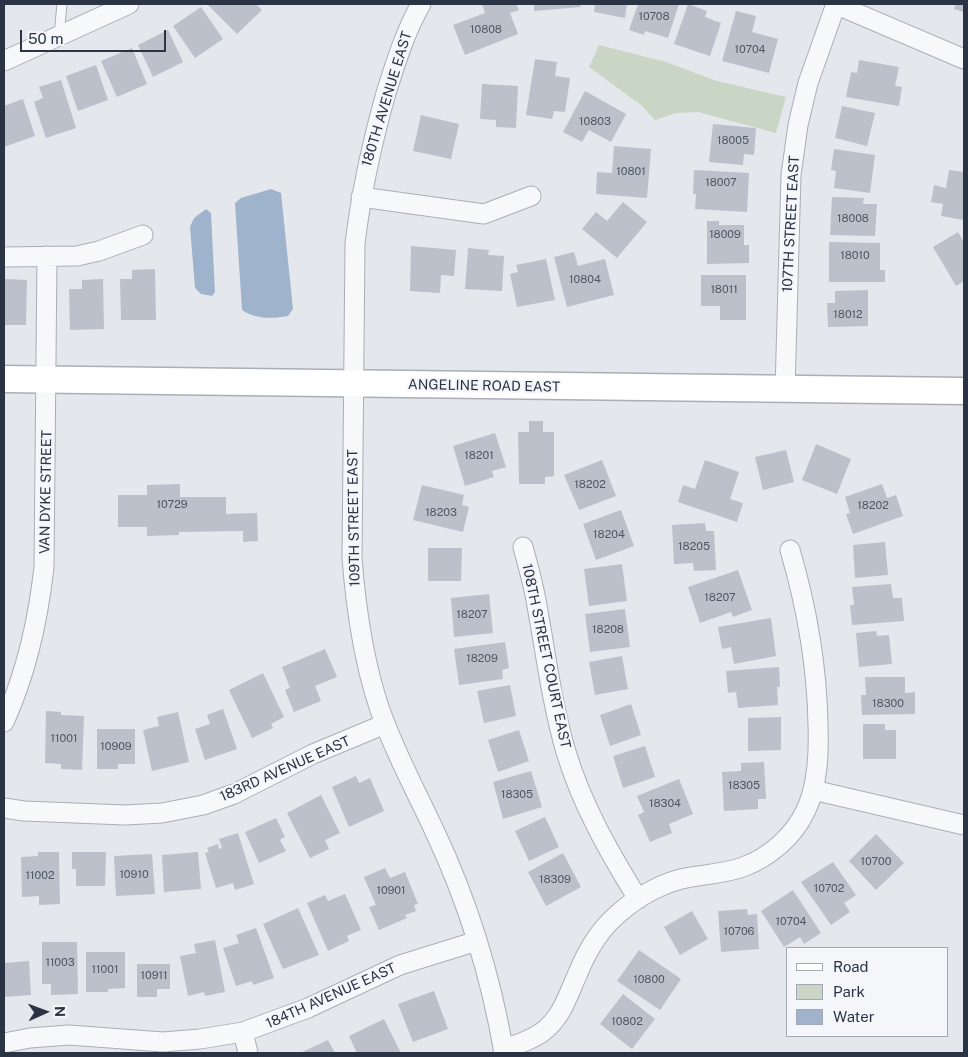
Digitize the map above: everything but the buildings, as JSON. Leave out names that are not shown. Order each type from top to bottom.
[{"type":"street","points":[[4,61],[129,4]]},
{"type":"street","name":"180TH AVENUE EAST","points":[[360,197],[373,139],[398,55],[408,28],[422,4]]},
{"type":"street","points":[[835,4],[964,59]]},
{"type":"street","name":"107TH STREET EAST","points":[[785,390],[790,175],[798,125],[808,83],[820,42],[835,4]]},
{"type":"street","points":[[360,197],[484,214],[531,196]]},
{"type":"street","name":"109TH STREET EAST","points":[[360,197],[355,244],[352,558],[356,605],[363,651],[385,724],[444,851],[477,941],[503,1051]]},
{"type":"street","points":[[4,257],[77,256],[99,251],[143,234]]},
{"type":"street","name":"VAN DYKE STREET","points":[[4,722],[9,695],[29,656],[38,615],[44,567],[47,256]]},
{"type":"street","name":"ANGELINE ROAD EAST","points":[[4,379],[964,392]]},
{"type":"street","name":"108TH STREET COURT EAST","points":[[523,547],[537,604],[552,700],[566,753],[584,801],[606,847],[638,899]]},
{"type":"street","points":[[503,1051],[525,1042],[542,1032],[557,1016],[568,999],[587,953],[599,934],[617,915],[638,899],[666,884],[690,877],[743,867],[764,857],[794,830],[806,810],[813,790],[818,742],[818,689],[813,643],[804,597],[790,550]]},
{"type":"street","name":"183RD AVENUE EAST","points":[[4,808],[24,811],[125,815],[162,813],[203,804],[234,794],[313,754],[385,724]]},
{"type":"street","points":[[813,790],[964,825]]},
{"type":"street","name":"184TH AVENUE EAST","points":[[4,1044],[30,1038],[69,1035],[163,1042],[200,1040],[243,1032],[308,1008],[400,965],[477,941]]},
{"type":"street","points":[[243,1032],[248,1053]]},
{"type":"lane","points":[[59,35],[62,4]]},
{"type":"green space","points":[[599,45],[666,62],[717,81],[786,97],[776,133],[698,112],[677,113],[655,120],[641,105],[589,67]]},
{"type":"water","points":[[271,189],[281,193],[293,309],[288,316],[276,318],[258,317],[242,310],[235,203],[241,198]]},
{"type":"water","points":[[206,209],[211,213],[215,292],[212,296],[201,294],[195,288],[190,227],[194,218]]}]
